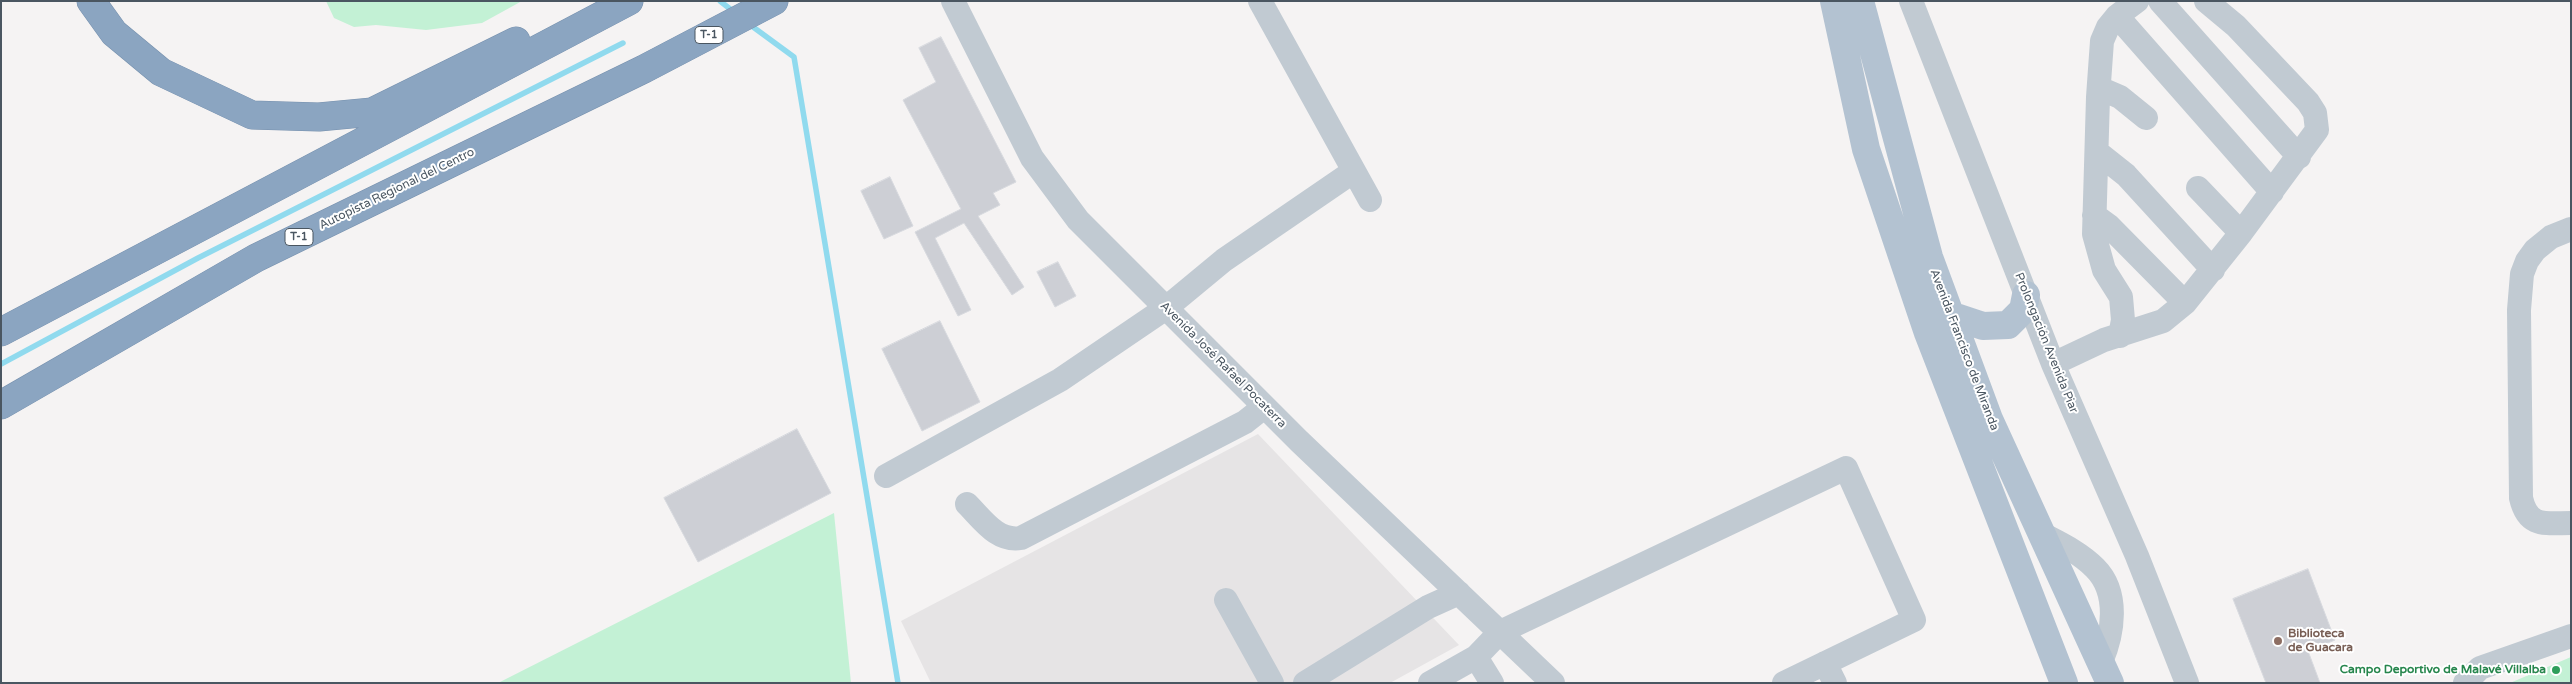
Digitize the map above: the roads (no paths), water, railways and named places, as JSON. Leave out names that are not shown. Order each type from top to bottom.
[{"type":"highway","points":[[91,1],[114,33],[161,72],[252,114],[319,117],[372,112],[534,32],[594,20]]},
{"type":"highway","points":[[1,332],[628,1]]},
{"type":"highway","name":"Autopista Regional del Centro","points":[[1,405],[256,258],[644,69],[774,1]]},
{"type":"main road","name":"Avenida Francisco de Miranda","points":[[1834,1],[1866,149],[1928,333],[2064,683]]},
{"type":"main road","name":"Avenida Francisco de Miranda","points":[[1860,1],[1929,257],[1950,315],[1989,419],[2105,673]]},
{"type":"main road","points":[[1950,315],[1983,326],[2008,325],[2023,310],[2026,295]]},
{"type":"street","name":"Avenida José Rafael Pocaterra","points":[[953,1],[1032,158],[1078,220],[1264,406],[1553,683]]},
{"type":"street","points":[[1260,1],[1370,200]]},
{"type":"street","name":"Prolongación Avenida Piar","points":[[1911,1],[2053,364],[2137,556],[2187,683]]},
{"type":"street","points":[[2120,336],[2123,320],[2121,296],[2104,270],[2094,234],[2099,88],[2102,41],[2108,27],[2117,16],[2137,1]]},
{"type":"street","points":[[2160,1],[2298,157]]},
{"type":"street","points":[[2053,364],[2104,340],[2163,322],[2185,304],[2272,192],[2317,130],[2315,113],[2308,102],[2236,26],[2206,1]]},
{"type":"street","points":[[2117,16],[2272,192]]},
{"type":"street","points":[[2099,88],[2120,97],[2146,118]]},
{"type":"street","points":[[2096,152],[2126,175],[2212,270]]},
{"type":"street","points":[[886,476],[1060,380],[1166,308],[1224,260],[1354,171]]},
{"type":"street","points":[[2198,188],[2240,234]]},
{"type":"street","points":[[2094,216],[2109,226],[2185,304]]},
{"type":"street","points":[[2571,229],[2552,237],[2527,260],[2522,274],[2519,310],[2521,498],[2524,512],[2532,520],[2542,523],[2571,523]]},
{"type":"street","points":[[967,504],[1001,537],[1010,540],[1021,538],[1245,422],[1264,406]]},
{"type":"street","points":[[1430,683],[1476,657],[1500,632],[1846,468],[1914,620],[1830,673],[1784,683]]},
{"type":"street","points":[[2040,533],[2073,550],[2096,569],[2106,587],[2113,610],[2105,673]]},
{"type":"street","points":[[1305,683],[1428,608],[1459,593]]},
{"type":"street","points":[[1226,600],[1272,683]]},
{"type":"street","points":[[2465,683],[2480,668],[2571,636]]},
{"type":"street","points":[[1476,657],[1492,683]]},
{"type":"waterway","points":[[720,1],[734,12]]},
{"type":"waterway","points":[[749,24],[794,57],[898,683]]},
{"type":"waterway","points":[[1,364],[198,258],[623,43]]},
{"type":"place","name":"Biblioteca de Guacara","points":[[2278,641]]},
{"type":"place","name":"Campo Deportivo de Malavé Villalba","points":[[2556,670]]}]
